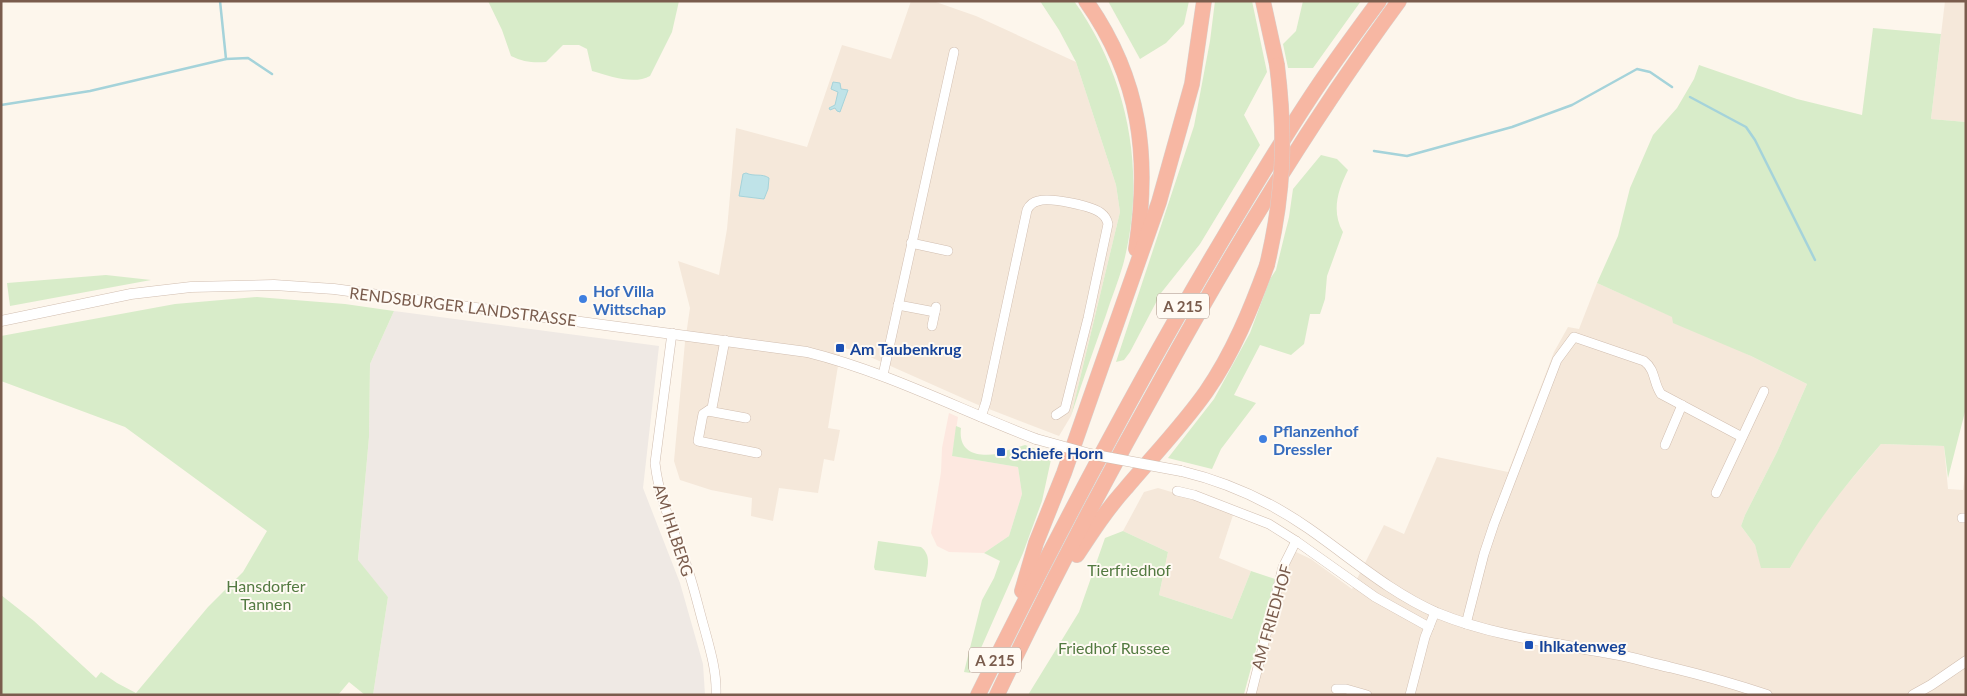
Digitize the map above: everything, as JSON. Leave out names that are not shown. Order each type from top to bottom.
[{"type":"highway","points":[[1086,1],[1103,28],[1121,65],[1138,124],[1142,154],[1143,198],[1132,280]]},
{"type":"highway","points":[[1012,625],[1036,543],[1064,473],[1159,202],[1185,111],[1197,56],[1204,1]]},
{"type":"highway","points":[[1027,632],[1102,518],[1207,391],[1246,320],[1266,265],[1278,211],[1283,160],[1281,100],[1277,64],[1263,1]]},
{"type":"highway","name":"A 215","points":[[978,695],[1012,625],[1109,439],[1191,292],[1274,154],[1320,84],[1379,1]]},
{"type":"highway","name":"A 215","points":[[997,695],[1027,632],[1129,437],[1205,300],[1261,205],[1318,116],[1399,1]]},
{"type":"street","points":[[883,375],[954,52]]},
{"type":"street","points":[[980,417],[986,402],[1027,210],[1035,202],[1043,200],[1061,201],[1098,211],[1105,216],[1108,224],[1088,318],[1065,409],[1056,415]]},
{"type":"street","points":[[911,243],[949,250]]},
{"type":"street","name":"RENDSBURGER LANDSTRASSE","points":[[1,321],[131,294],[217,285],[274,285],[334,289],[807,352],[883,375],[1036,440],[1090,454],[1181,471],[1230,485],[1264,501],[1308,528],[1380,582],[1435,612],[1466,624],[1521,638],[1635,658],[1761,694]]},
{"type":"street","points":[[898,305],[936,309],[932,326]]},
{"type":"street","name":"AM IHLBERG","points":[[676,334],[656,455],[657,481],[665,512],[686,563],[710,648],[714,664],[716,695]]},
{"type":"street","points":[[1466,624],[1484,554],[1494,524],[1557,360],[1574,337],[1644,361],[1653,370],[1656,385],[1661,394],[1742,437]]},
{"type":"street","points":[[725,340],[712,408],[703,414],[698,441],[757,453]]},
{"type":"street","points":[[1716,493],[1764,391]]},
{"type":"street","points":[[1665,445],[1682,405]]},
{"type":"street","points":[[708,411],[746,418]]},
{"type":"street","points":[[1176,491],[1194,495],[1261,521],[1296,541],[1375,597],[1429,626]]},
{"type":"street","name":"AM FRIEDHOF","points":[[1251,695],[1284,567],[1296,541]]},
{"type":"street","points":[[1410,695],[1429,626],[1435,612]]},
{"type":"street","points":[[1913,695],[1931,686],[1966,660]]},
{"type":"street","points":[[1336,690],[1346,689],[1367,695]]},
{"type":"shaded area","points":[[911,1],[933,1],[976,16],[1076,62],[1116,185],[1120,212],[1071,416],[1059,436],[976,404],[859,352],[841,347],[828,428],[840,430],[834,461],[824,459],[818,493],[779,488],[773,521],[751,516],[752,498],[711,490],[680,480],[674,461],[690,308],[678,261],[719,275],[727,229],[736,128],[807,147],[842,45],[891,59]]},
{"type":"shaded area","points":[[1945,1],[1966,1],[1966,122],[1931,119]]},
{"type":"shaded area","points":[[1597,283],[1673,317],[1807,384],[1741,526],[1755,545],[1762,568],[1790,568],[1806,539],[1838,495],[1881,444],[1944,446],[1948,489],[1963,490],[1966,464],[1966,695],[1252,695],[1289,560],[1296,552],[1311,559],[1352,589],[1384,525],[1404,534],[1437,457],[1508,472],[1554,352],[1568,327],[1579,329]]},
{"type":"shaded area","points":[[394,311],[659,346],[643,488],[680,583],[703,664],[705,695],[373,695],[388,597],[358,561],[369,437],[370,364]]},
{"type":"shaded area","points":[[949,413],[958,417],[952,456],[1018,467],[1022,494],[1009,536],[984,553],[949,552],[937,546],[931,533],[941,472],[942,448]]},
{"type":"shaded area","points":[[1158,488],[1192,498],[1233,515],[1219,558],[1251,571],[1232,619],[1159,595],[1168,552],[1123,531],[1144,492]]},
{"type":"green space","points":[[488,1],[679,1],[672,32],[650,76],[644,79],[629,80],[592,71],[587,49],[579,45],[563,45],[546,62],[528,62],[511,56],[502,30]]},
{"type":"green space","points":[[1040,1],[1074,1],[1093,31],[1108,62],[1120,94],[1133,162],[1130,231],[1123,265],[1071,416],[1120,212],[1116,185],[1076,62],[1059,30]]},
{"type":"green space","points":[[1108,1],[1189,1],[1184,24],[1166,43],[1140,59]]},
{"type":"green space","points":[[1215,1],[1252,1],[1267,72],[1244,115],[1260,145],[1200,244],[1161,293],[1130,352],[1124,360],[1116,362],[1194,126],[1210,41]]},
{"type":"green space","points":[[1303,1],[1361,1],[1313,68],[1288,68],[1283,44],[1296,31]]},
{"type":"green space","points":[[1873,28],[1941,34],[1931,119],[1966,122],[1966,408],[1948,478],[1944,446],[1881,444],[1832,504],[1790,568],[1761,568],[1755,545],[1741,526],[1807,384],[1751,356],[1673,323],[1672,317],[1597,283],[1618,236],[1630,188],[1653,135],[1677,108],[1694,79],[1699,65],[1797,99],[1862,115]]},
{"type":"green space","points":[[1321,155],[1337,159],[1348,170],[1341,185],[1337,201],[1337,216],[1343,232],[1327,276],[1325,299],[1320,314],[1310,314],[1304,344],[1291,355],[1260,345],[1234,395],[1256,403],[1221,449],[1212,469],[1168,458],[1214,399],[1250,333],[1270,279],[1276,270],[1289,217],[1293,189]]},
{"type":"green space","points":[[106,275],[151,280],[10,306],[7,283]]},
{"type":"green space","name":"Hansdorfer Tannen","points":[[257,297],[345,304],[394,311],[370,364],[369,437],[358,560],[388,597],[373,695],[365,695],[349,682],[338,695],[1,695],[1,595],[34,621],[96,678],[101,672],[136,693],[208,607],[243,572],[267,531],[125,427],[1,381],[1,336],[175,304]]},
{"type":"green space","points":[[956,426],[961,428],[962,443],[966,448],[982,455],[997,454],[998,457],[1006,455],[1005,451],[1025,445],[1052,455],[1042,501],[1023,553],[970,673],[964,672],[982,600],[994,578],[1000,561],[984,553],[1009,536],[1022,494],[1018,467],[952,456]]},
{"type":"green space","name":"Friedhof Russee","points":[[1123,531],[1168,552],[1159,595],[1232,619],[1251,571],[1275,579],[1244,694],[1028,695],[1079,612],[1105,538]]},
{"type":"green space","points":[[878,541],[921,547],[928,557],[926,577],[875,570]]},
{"type":"water","points":[[833,82],[840,83],[841,89],[848,90],[840,112],[835,108],[830,110],[829,108],[835,105],[838,92],[831,89]]},
{"type":"water","points":[[743,174],[769,178],[768,189],[764,199],[739,196]]},
{"type":"waterway","points":[[220,1],[226,59]]},
{"type":"waterway","points":[[1,105],[90,91],[226,59],[248,58],[272,74]]},
{"type":"waterway","points":[[1374,151],[1407,156],[1512,127],[1572,105],[1637,69],[1650,72],[1672,87]]},
{"type":"waterway","points":[[1690,97],[1746,127],[1755,140],[1815,260]]},
{"type":"place","name":"Hof Villa Wittschap","points":[[583,299]]},
{"type":"place","name":"Am Taubenkrug","points":[[840,348]]},
{"type":"place","name":"Pflanzenhof Dressler","points":[[1263,439]]},
{"type":"place","name":"Schiefe Horn","points":[[1001,452]]},
{"type":"place","name":"Ihlkatenweg","points":[[1529,645]]},
{"type":"park label","name":"Tierfriedhof","points":[[1129,569]]}]
